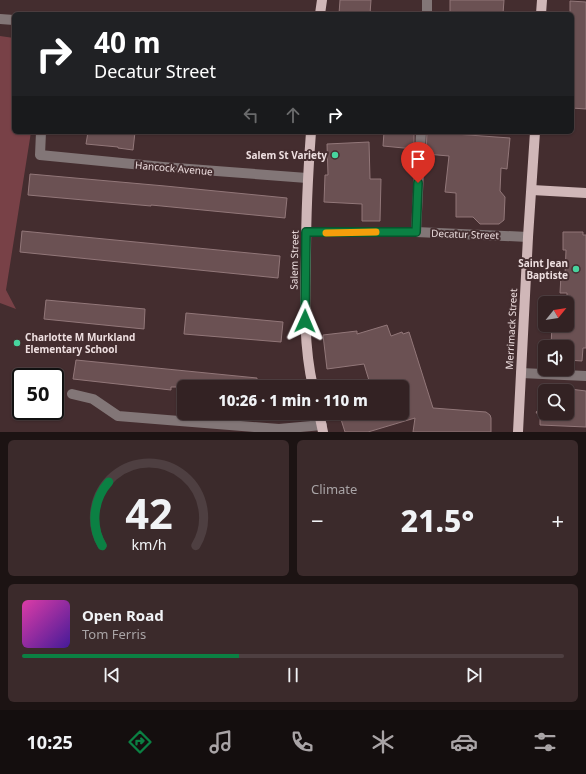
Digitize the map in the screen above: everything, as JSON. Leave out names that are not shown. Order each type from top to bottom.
[{"type":"main road","points":[[320,12],[322,0]]},
{"type":"main road","points":[[541,12],[542,0]]},
{"type":"main road","name":"Salem Street","points":[[311,134],[307,178],[305,321],[308,361],[312,380]]},
{"type":"main road","name":"Merrimack Street","points":[[518,432],[535,134]]},
{"type":"main road","points":[[532,190],[586,193]]},
{"type":"street","points":[[427,0],[427,12]]},
{"type":"street","points":[[0,19],[12,20]]},
{"type":"street","name":"Hancock Avenue","points":[[41,134],[40,155],[167,168],[307,178]]},
{"type":"street","points":[[416,232],[421,134]]},
{"type":"street","name":"Decatur Street","points":[[306,232],[416,232],[528,237]]},
{"type":"street","points":[[521,373],[586,376]]},
{"type":"street","points":[[72,394],[94,399],[118,416],[279,429],[323,428]]},
{"type":"shaded area","points":[[0,36],[12,38],[12,134],[31,134],[6,290],[16,309],[0,303]]},
{"type":"building","points":[[340,0],[371,0],[370,12],[339,12]]},
{"type":"building","points":[[450,0],[504,0],[503,12],[450,12]]},
{"type":"building","points":[[570,1],[586,2],[586,109],[574,108],[574,12],[570,12]]},
{"type":"building","points":[[88,134],[135,134],[133,150],[86,144]]},
{"type":"building","points":[[384,134],[414,134],[414,149],[383,146]]},
{"type":"building","points":[[427,134],[455,134],[510,138],[507,169],[501,168],[500,191],[505,197],[504,220],[499,224],[480,224],[473,217],[456,217],[456,193],[445,192],[449,156],[426,154]]},
{"type":"building","points":[[369,142],[370,179],[381,179],[380,221],[362,221],[362,204],[324,202],[325,175],[328,175],[327,144]]},
{"type":"building","points":[[30,174],[287,198],[285,218],[28,195]]},
{"type":"building","points":[[22,231],[280,256],[278,278],[20,252]]},
{"type":"building","points":[[563,232],[583,232],[583,235],[586,235],[586,348],[583,348],[582,361],[574,360],[574,340],[551,340],[552,332],[574,332],[574,296],[567,296],[567,293],[560,293],[561,275],[565,275],[566,250],[563,250]]},
{"type":"building","points":[[46,300],[145,309],[144,329],[44,319]]},
{"type":"building","points":[[186,313],[283,322],[281,342],[184,334]]},
{"type":"building","points":[[387,325],[391,336],[402,332],[403,334],[409,332],[433,408],[486,412],[491,418],[491,432],[413,432],[415,418],[409,420],[409,380],[369,380],[364,364],[327,369],[323,335],[357,331],[357,334]]},
{"type":"building","points":[[76,360],[257,378],[257,380],[177,380],[177,387],[171,387],[171,390],[73,379]]},
{"type":"building","points":[[574,390],[586,391],[586,427],[540,425],[540,420],[574,420]]},
{"type":"building","points":[[341,420],[408,420],[368,432],[345,432]]},
{"type":"slow traffic","points":[[326,233],[376,232]]},
{"type":"place","name":"Salem St Variety","points":[[335,155]]},
{"type":"place","name":"Saint Jean Baptiste","points":[[576,269]]},
{"type":"place","name":"Charlotte M Murkland Elementary School","points":[[17,343]]},
{"type":"route","points":[[305,321],[306,232],[416,232],[418,183]]}]
